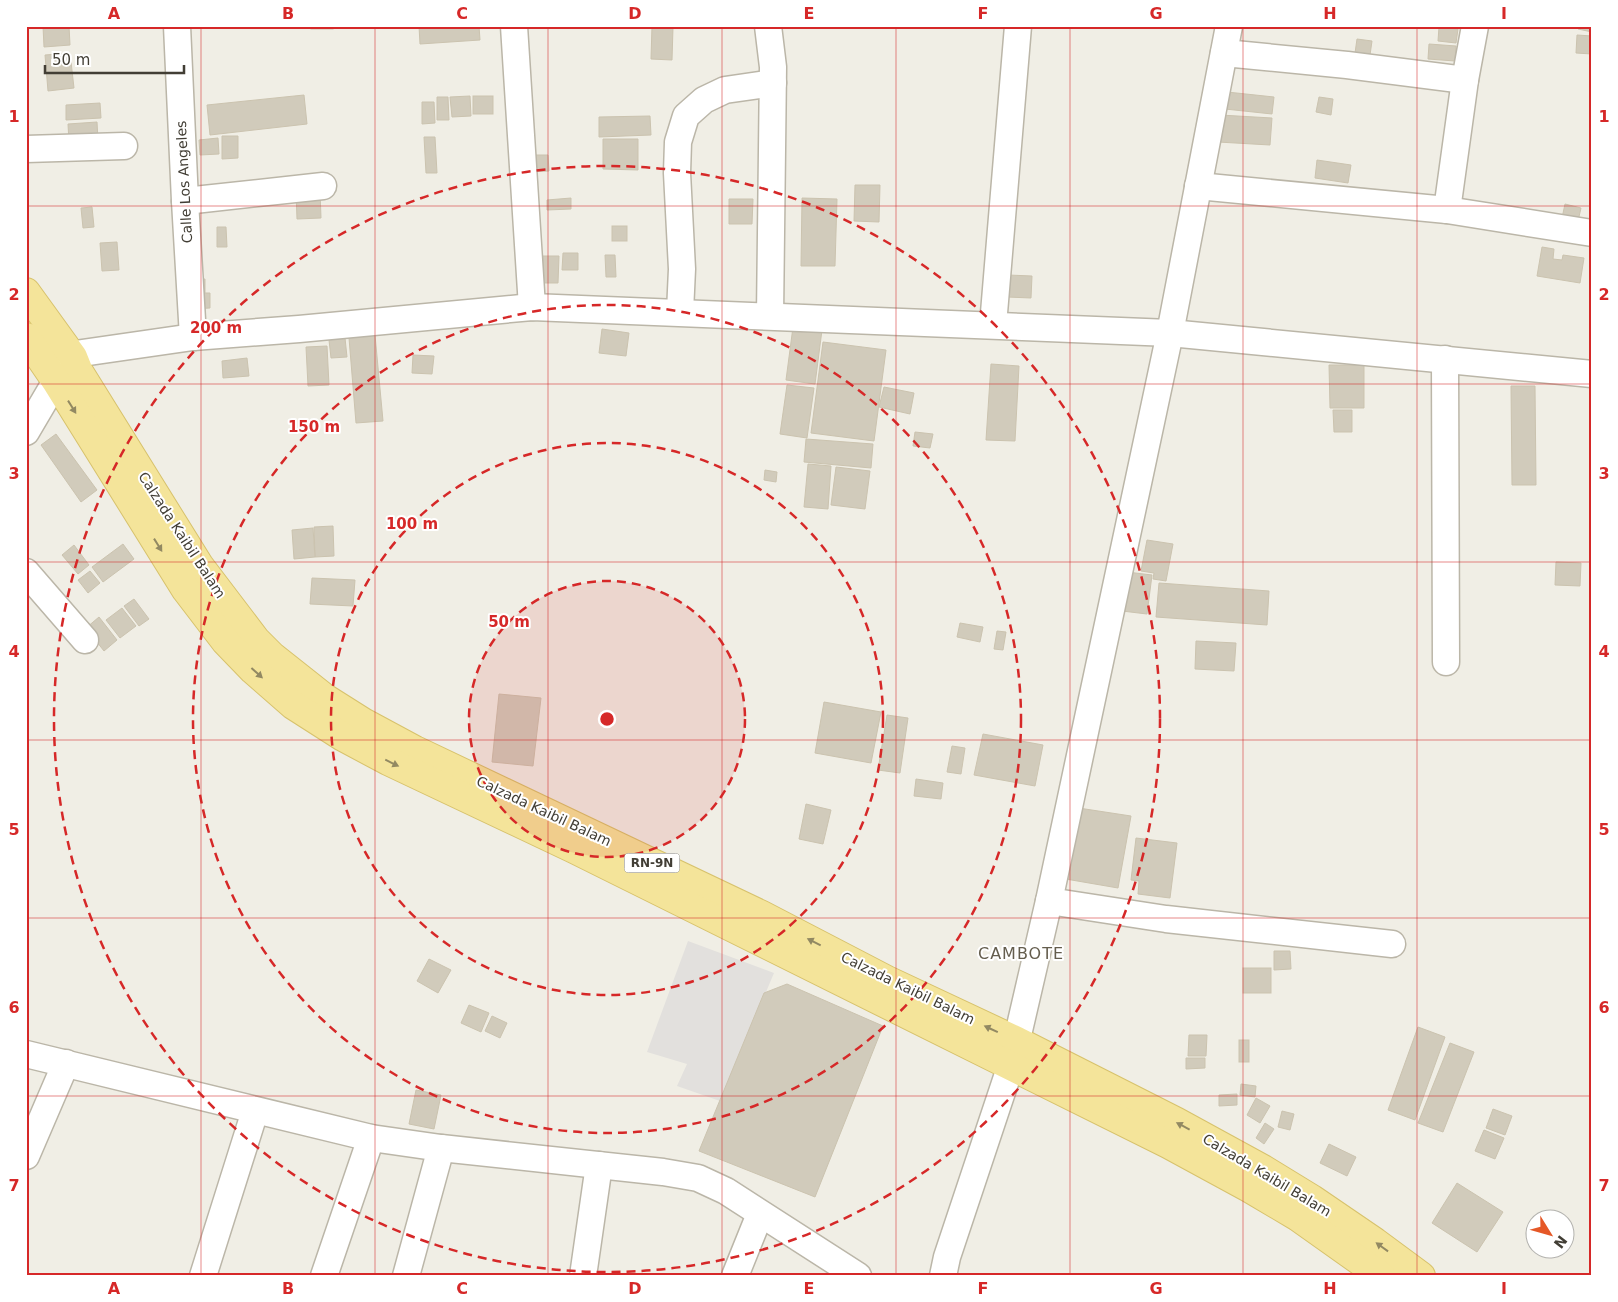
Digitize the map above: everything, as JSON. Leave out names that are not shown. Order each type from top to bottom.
[{"type":"main road","name":"Calzada Kaibil Balam","points":[[26,292],[73,358],[79,372],[199,565],[256,640],[272,656],[325,698],[363,722],[415,750],[762,915],[888,980],[1168,1144],[1298,1217],[1381,1276]]},
{"type":"main road","name":"Calzada Kaibil Balam","points":[[26,337],[56,381],[186,590],[225,641],[253,670],[293,705],[343,737],[388,761],[574,849],[1014,1053],[1177,1122],[1263,1169],[1320,1204],[1421,1276]]},
{"type":"street","name":"Calle Los Angeles","points":[[177,26],[184,201],[193,337]]},
{"type":"street","points":[[514,26],[532,306]]},
{"type":"street","points":[[768,26],[773,67],[770,316]]},
{"type":"street","points":[[993,325],[1018,26]]},
{"type":"street","points":[[943,1276],[946,1256],[1014,1053],[1049,901],[1170,333],[1229,26]]},
{"type":"street","points":[[1447,210],[1465,80],[1475,26]]},
{"type":"street","points":[[1224,53],[1347,64],[1465,80]]},
{"type":"street","points":[[680,312],[682,269],[677,172],[678,142],[686,116],[704,100],[725,90],[773,83]]},
{"type":"street","points":[[26,149],[124,146]]},
{"type":"street","points":[[184,201],[323,186]]},
{"type":"street","points":[[1198,186],[1447,210],[1592,233]]},
{"type":"street","points":[[26,432],[56,381],[73,358],[92,351],[193,337],[299,329],[532,306],[1170,333],[1592,374]]},
{"type":"street","points":[[1445,359],[1446,662]]},
{"type":"street","points":[[26,572],[85,640]]},
{"type":"street","points":[[1049,901],[1166,919],[1392,944]]},
{"type":"street","points":[[26,1054],[370,1138],[441,1148],[663,1172],[698,1178],[726,1192],[858,1276]]},
{"type":"street","points":[[26,1156],[66,1063]]},
{"type":"street","points":[[203,1276],[255,1111]]},
{"type":"street","points":[[324,1276],[370,1138]]},
{"type":"street","points":[[406,1276],[441,1148]]},
{"type":"street","points":[[583,1276],[599,1165]]},
{"type":"street","points":[[735,1276],[760,1214]]},
{"type":"shaded area","points":[[688,941],[774,973],[720,1101],[677,1086],[687,1064],[647,1052]]},
{"type":"building","points":[[43,26],[69,26],[70,45],[44,47]]},
{"type":"building","points":[[311,26],[333,26],[333,29],[311,29]]},
{"type":"building","points":[[419,26],[479,26],[480,40],[420,44]]},
{"type":"building","points":[[652,26],[673,27],[672,60],[651,59]]},
{"type":"building","points":[[1578,26],[1592,26],[1592,32],[1578,29]]},
{"type":"building","points":[[1439,27],[1458,29],[1456,43],[1438,41]]},
{"type":"building","points":[[1577,35],[1592,36],[1592,54],[1576,53]]},
{"type":"building","points":[[1357,39],[1372,41],[1370,55],[1355,53]]},
{"type":"building","points":[[1429,44],[1456,46],[1455,61],[1428,59]]},
{"type":"building","points":[[70,53],[74,88],[48,91],[45,55]]},
{"type":"building","points":[[1227,92],[1274,97],[1272,114],[1225,109]]},
{"type":"building","points":[[304,95],[307,124],[210,135],[207,105]]},
{"type":"building","points":[[470,96],[471,116],[452,117],[450,97]]},
{"type":"building","points":[[473,96],[493,96],[493,114],[473,114]]},
{"type":"building","points":[[437,97],[448,97],[449,120],[437,120]]},
{"type":"building","points":[[1319,97],[1333,99],[1331,115],[1316,112]]},
{"type":"building","points":[[422,102],[434,102],[435,123],[422,124]]},
{"type":"building","points":[[100,103],[101,118],[66,120],[66,105]]},
{"type":"building","points":[[1220,115],[1272,118],[1270,145],[1218,142]]},
{"type":"building","points":[[650,116],[651,135],[599,137],[599,117]]},
{"type":"building","points":[[97,122],[98,140],[69,142],[68,124]]},
{"type":"building","points":[[222,136],[238,136],[238,158],[222,159]]},
{"type":"building","points":[[424,137],[435,137],[437,173],[426,173]]},
{"type":"building","points":[[218,138],[219,154],[200,155],[199,140]]},
{"type":"building","points":[[603,139],[638,139],[638,170],[603,169]]},
{"type":"building","points":[[527,155],[548,155],[549,171],[528,172]]},
{"type":"building","points":[[1317,160],[1351,165],[1348,183],[1315,178]]},
{"type":"building","points":[[855,185],[880,185],[879,222],[854,221]]},
{"type":"building","points":[[320,191],[321,218],[297,219],[296,192]]},
{"type":"building","points":[[571,198],[571,209],[547,210],[547,200]]},
{"type":"building","points":[[802,198],[837,199],[835,266],[801,266]]},
{"type":"building","points":[[729,199],[753,199],[752,224],[729,224]]},
{"type":"building","points":[[1565,204],[1581,208],[1578,221],[1562,218]]},
{"type":"building","points":[[92,207],[94,227],[83,228],[81,208]]},
{"type":"building","points":[[612,226],[627,226],[627,241],[612,241]]},
{"type":"building","points":[[217,227],[226,227],[227,247],[217,247]]},
{"type":"building","points":[[117,242],[119,270],[102,271],[100,243]]},
{"type":"building","points":[[1542,247],[1554,249],[1553,259],[1562,260],[1563,255],[1584,258],[1580,283],[1537,276]]},
{"type":"building","points":[[563,253],[578,253],[578,270],[562,270]]},
{"type":"building","points":[[605,255],[615,255],[616,277],[606,277]]},
{"type":"building","points":[[535,256],[559,256],[558,283],[535,283]]},
{"type":"building","points":[[1008,275],[1032,276],[1031,298],[1007,297]]},
{"type":"building","points":[[205,279],[205,293],[210,293],[210,308],[192,309],[191,280]]},
{"type":"building","points":[[793,327],[822,330],[815,384],[786,380]]},
{"type":"building","points":[[602,329],[629,333],[626,356],[599,353]]},
{"type":"building","points":[[375,335],[383,421],[356,423],[349,338]]},
{"type":"building","points":[[345,338],[347,357],[331,358],[329,340]]},
{"type":"building","points":[[823,342],[886,350],[874,441],[811,433]]},
{"type":"building","points":[[327,346],[329,385],[308,386],[306,347]]},
{"type":"building","points":[[413,355],[434,356],[432,374],[412,373]]},
{"type":"building","points":[[247,358],[249,376],[223,378],[222,361]]},
{"type":"building","points":[[991,364],[1019,366],[1015,441],[986,440]]},
{"type":"building","points":[[1329,365],[1364,365],[1364,408],[1330,408]]},
{"type":"building","points":[[787,385],[814,388],[807,438],[780,434]]},
{"type":"building","points":[[1511,386],[1535,386],[1536,485],[1512,485]]},
{"type":"building","points":[[884,387],[914,393],[910,414],[879,407]]},
{"type":"building","points":[[1333,410],[1352,410],[1352,432],[1334,432]]},
{"type":"building","points":[[915,432],[933,434],[930,448],[913,446]]},
{"type":"building","points":[[56,434],[97,490],[81,502],[41,445]]},
{"type":"building","points":[[806,439],[873,444],[871,468],[804,462]]},
{"type":"building","points":[[808,464],[831,466],[828,509],[804,507]]},
{"type":"building","points":[[836,467],[870,471],[865,509],[831,505]]},
{"type":"building","points":[[765,470],[777,472],[776,482],[764,480]]},
{"type":"building","points":[[333,526],[334,556],[315,557],[314,527]]},
{"type":"building","points":[[313,528],[315,557],[294,559],[292,530]]},
{"type":"building","points":[[1147,540],[1173,544],[1166,581],[1153,579],[1154,573],[1141,571]]},
{"type":"building","points":[[123,544],[134,559],[103,582],[92,567]]},
{"type":"building","points":[[74,545],[89,565],[78,574],[62,555]]},
{"type":"building","points":[[1556,562],[1581,563],[1580,586],[1555,585]]},
{"type":"building","points":[[90,571],[100,583],[88,593],[78,580]]},
{"type":"building","points":[[1127,572],[1152,575],[1147,614],[1122,611]]},
{"type":"building","points":[[312,578],[355,580],[353,606],[310,604]]},
{"type":"building","points":[[1159,583],[1269,591],[1267,625],[1156,617]]},
{"type":"building","points":[[134,599],[149,619],[139,626],[124,606]]},
{"type":"building","points":[[122,608],[136,626],[120,638],[106,620]]},
{"type":"building","points":[[99,617],[117,640],[104,651],[86,628]]},
{"type":"building","points":[[960,623],[983,627],[980,642],[957,637]]},
{"type":"building","points":[[997,631],[1006,632],[1003,650],[994,649]]},
{"type":"building","points":[[1196,641],[1236,643],[1234,671],[1195,669]]},
{"type":"building","points":[[499,694],[541,698],[533,766],[492,762]]},
{"type":"building","points":[[824,702],[881,712],[871,763],[815,753]]},
{"type":"building","points":[[887,715],[908,718],[900,773],[878,770]]},
{"type":"building","points":[[983,734],[1043,745],[1035,786],[974,775]]},
{"type":"building","points":[[952,746],[965,748],[961,774],[947,772]]},
{"type":"building","points":[[916,779],[943,783],[941,799],[914,796]]},
{"type":"building","points":[[806,804],[831,810],[823,844],[799,839]]},
{"type":"building","points":[[1072,807],[1131,816],[1118,888],[1060,878]]},
{"type":"building","points":[[1136,838],[1177,843],[1170,898],[1138,894],[1139,881],[1131,880]]},
{"type":"building","points":[[1274,951],[1290,951],[1291,969],[1274,970]]},
{"type":"building","points":[[429,959],[451,970],[438,993],[417,981]]},
{"type":"building","points":[[1243,968],[1271,968],[1271,993],[1243,993]]},
{"type":"building","points":[[787,984],[883,1026],[815,1197],[699,1151],[764,993]]},
{"type":"building","points":[[469,1005],[489,1013],[481,1032],[461,1023]]},
{"type":"building","points":[[492,1016],[507,1023],[500,1038],[485,1031]]},
{"type":"building","points":[[1418,1027],[1445,1037],[1415,1120],[1388,1110]]},
{"type":"building","points":[[1189,1035],[1207,1035],[1206,1056],[1188,1056]]},
{"type":"building","points":[[1239,1040],[1249,1040],[1249,1062],[1239,1062]]},
{"type":"building","points":[[1450,1043],[1474,1052],[1443,1132],[1418,1123]]},
{"type":"building","points":[[1186,1058],[1205,1058],[1205,1068],[1186,1069]]},
{"type":"building","points":[[1241,1084],[1256,1086],[1255,1097],[1240,1095]]},
{"type":"building","points":[[416,1090],[441,1095],[434,1129],[409,1124]]},
{"type":"building","points":[[1237,1094],[1237,1105],[1219,1106],[1219,1095]]},
{"type":"building","points":[[1256,1098],[1270,1106],[1260,1123],[1247,1115]]},
{"type":"building","points":[[1493,1109],[1512,1116],[1505,1135],[1486,1128]]},
{"type":"building","points":[[1282,1111],[1294,1114],[1290,1130],[1278,1127]]},
{"type":"building","points":[[1265,1123],[1274,1129],[1264,1144],[1256,1138]]},
{"type":"building","points":[[1484,1130],[1504,1138],[1495,1159],[1475,1151]]},
{"type":"building","points":[[1329,1144],[1356,1157],[1347,1176],[1320,1163]]},
{"type":"building","points":[[1457,1183],[1503,1212],[1477,1252],[1432,1223]]},
{"type":"district","name":"CAMBOTE","points":[[1021,953]]}]
